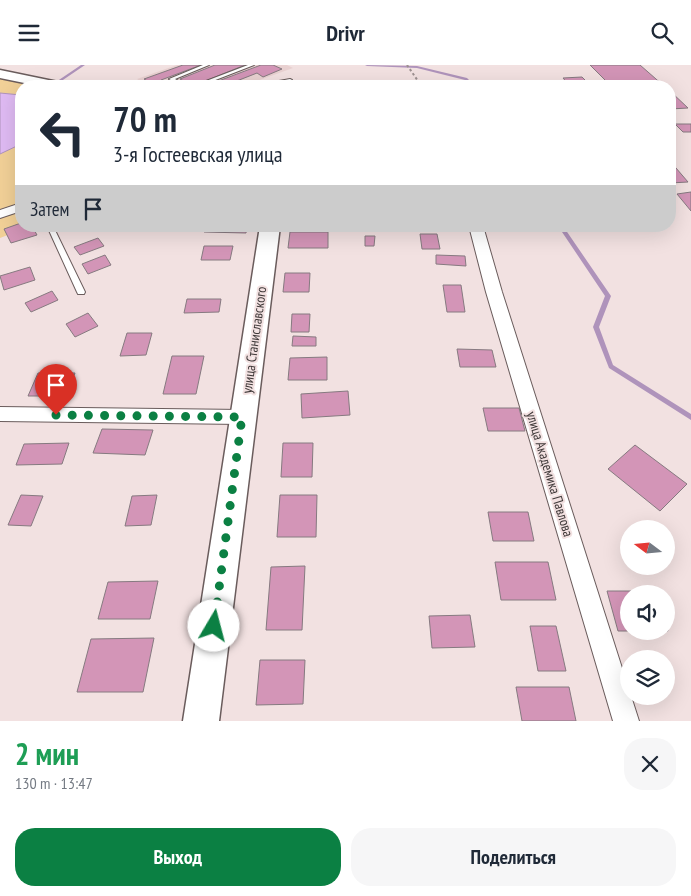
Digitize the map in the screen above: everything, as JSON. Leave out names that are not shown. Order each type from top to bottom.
[{"type":"street","points":[[0,74],[28,80]]},
{"type":"street","points":[[0,214],[15,209]]},
{"type":"street","name":"улица Станиславского","points":[[201,721],[269,232]]},
{"type":"street","name":"улица Академика Павлова","points":[[478,232],[494,292],[626,721]]},
{"type":"street","points":[[0,414],[242,417]]},
{"type":"lane","points":[[173,80],[171,79],[207,65]]},
{"type":"lane","points":[[212,80],[252,65]]},
{"type":"lane","points":[[53,232],[81,292]]},
{"type":"path","points":[[407,65],[417,80]]},
{"type":"shaded area","points":[[177,65],[287,65],[293,68],[260,80],[137,79]]},
{"type":"shaded area","points":[[0,78],[15,81],[16,232],[0,238]]},
{"type":"shaded area","points":[[0,93],[15,94],[15,147],[0,154]]},
{"type":"building","points":[[183,65],[201,65],[161,80],[144,79]]},
{"type":"building","points":[[215,65],[245,65],[208,80],[180,79]]},
{"type":"building","points":[[261,65],[273,65],[282,69],[263,77],[257,73],[239,80],[221,80]]},
{"type":"building","points":[[590,65],[640,65],[657,80],[605,80]]},
{"type":"building","points":[[582,77],[585,80],[565,80],[563,78]]},
{"type":"building","points":[[676,97],[688,108],[676,109]]},
{"type":"building","points":[[676,124],[691,124],[691,132],[683,132]]},
{"type":"building","points":[[676,168],[688,182],[676,183]]},
{"type":"building","points":[[691,192],[691,211],[677,194]]},
{"type":"building","points":[[15,225],[15,232],[35,232],[37,235],[11,243],[4,229]]},
{"type":"building","points":[[204,232],[246,232],[246,233]]},
{"type":"building","points":[[290,232],[328,232],[328,248],[288,248]]},
{"type":"building","points":[[420,234],[437,234],[440,249],[422,249]]},
{"type":"building","points":[[365,236],[375,236],[374,246],[365,246]]},
{"type":"building","points":[[98,238],[104,246],[80,255],[74,247]]},
{"type":"building","points":[[204,246],[233,246],[230,260],[201,260]]},
{"type":"building","points":[[105,255],[111,265],[88,274],[82,264]]},
{"type":"building","points":[[436,255],[465,256],[466,266],[436,264]]},
{"type":"building","points":[[30,267],[35,280],[4,290],[0,276]]},
{"type":"building","points":[[285,273],[310,273],[309,292],[283,292]]},
{"type":"building","points":[[443,285],[461,285],[465,312],[447,312]]},
{"type":"building","points":[[52,291],[58,300],[31,312],[25,303]]},
{"type":"building","points":[[187,299],[221,299],[219,312],[184,313]]},
{"type":"building","points":[[88,313],[98,326],[75,337],[66,324]]},
{"type":"building","points":[[292,314],[310,314],[309,332],[291,332]]},
{"type":"building","points":[[127,333],[152,333],[146,355],[120,356]]},
{"type":"building","points":[[293,336],[316,337],[316,346],[292,346]]},
{"type":"building","points":[[457,349],[492,350],[496,367],[460,367]]},
{"type":"building","points":[[172,356],[204,356],[196,394],[163,394]]},
{"type":"building","points":[[327,357],[327,380],[288,380],[290,358]]},
{"type":"building","points":[[38,373],[75,373],[66,396],[28,396]]},
{"type":"building","points":[[348,391],[350,415],[302,418],[301,394]]},
{"type":"building","points":[[483,408],[519,408],[525,431],[488,431]]},
{"type":"building","points":[[102,429],[153,430],[145,455],[93,453]]},
{"type":"building","points":[[69,443],[62,464],[16,465],[24,444]]},
{"type":"building","points":[[283,443],[313,443],[312,477],[281,477]]},
{"type":"building","points":[[635,445],[687,484],[660,511],[608,469]]},
{"type":"building","points":[[21,495],[43,496],[31,526],[8,525]]},
{"type":"building","points":[[157,495],[151,525],[125,526],[132,496]]},
{"type":"building","points":[[280,495],[317,495],[316,537],[277,537]]},
{"type":"building","points":[[488,512],[528,512],[534,541],[493,541]]},
{"type":"building","points":[[495,562],[548,562],[556,600],[501,600]]},
{"type":"building","points":[[305,566],[302,630],[266,630],[271,567]]},
{"type":"building","points":[[158,581],[150,619],[98,619],[108,582]]},
{"type":"building","points":[[607,591],[620,591],[620,631],[618,631]]},
{"type":"building","points":[[470,615],[475,647],[432,648],[429,616]]},
{"type":"building","points":[[530,626],[556,626],[566,671],[538,671]]},
{"type":"building","points":[[154,638],[143,692],[77,692],[91,639]]},
{"type":"building","points":[[260,660],[305,660],[303,704],[256,705]]},
{"type":"building","points":[[516,687],[569,687],[576,721],[522,721]]},
{"type":"waterway","points":[[61,80],[83,65]]},
{"type":"waterway","points":[[367,65],[417,67],[467,80]]},
{"type":"waterway","points":[[564,232],[608,296],[596,327],[611,366],[691,417]]},
{"type":"route","points":[[56,415],[242,417],[214,626]]}]
